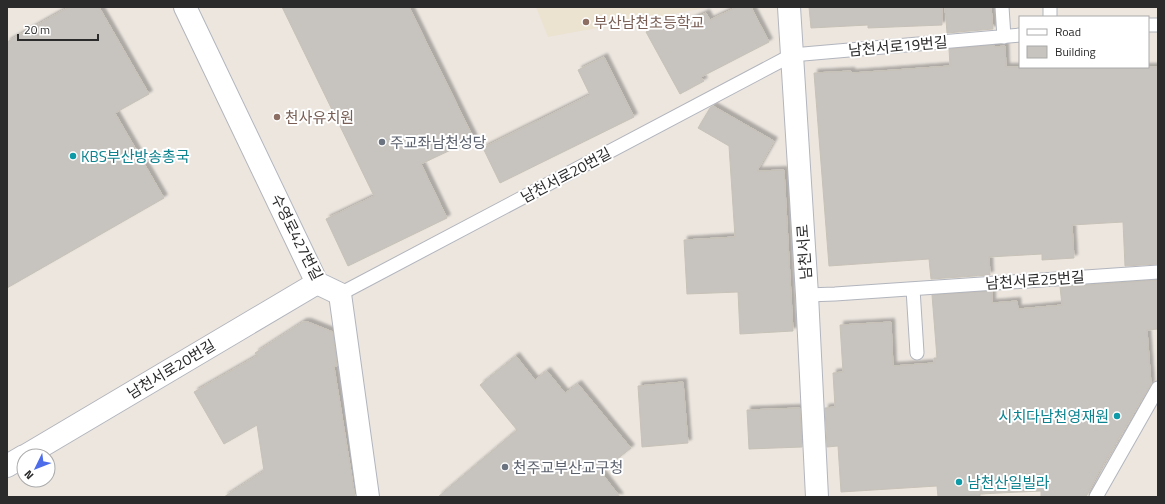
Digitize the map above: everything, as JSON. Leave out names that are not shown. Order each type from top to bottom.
[{"type":"street","name":"수영로427번길","points":[[185,7],[317,283],[340,294]]},
{"type":"street","name":"남천서로","points":[[789,7],[807,295],[817,497]]},
{"type":"street","name":"남천서로20번길","points":[[38,448],[317,283]]},
{"type":"street","points":[[340,294],[368,497]]},
{"type":"street","name":"남천서로20번길","points":[[7,466],[16,461]]},
{"type":"lane","points":[[1002,7],[1004,37]]},
{"type":"lane","name":"남천서로19번길","points":[[792,55],[1019,35]]},
{"type":"lane","name":"남천서로20번길","points":[[340,294],[792,55]]},
{"type":"lane","name":"남천서로25번길","points":[[807,295],[1158,272]]},
{"type":"lane","points":[[913,289],[918,353]]},
{"type":"lane","points":[[1096,497],[1153,409],[1158,388]]},
{"type":"shaded area","name":"부산남천초등학교","points":[[536,7],[711,7],[548,37]]},
{"type":"building","name":"KBS부산방송총국","points":[[69,7],[99,7],[149,94],[115,113],[164,198],[7,288],[7,42]]},
{"type":"building","points":[[282,7],[409,7],[474,139],[421,164],[447,218],[348,266],[326,219],[374,196]]},
{"type":"building","points":[[737,7],[751,7],[769,42],[701,77],[704,81],[680,94],[646,32],[670,19],[675,27],[706,13],[710,20]]},
{"type":"building","points":[[809,7],[942,7],[942,25],[868,28],[868,25],[811,28]]},
{"type":"building","points":[[945,7],[991,7],[993,29],[947,33]]},
{"type":"building","points":[[994,45],[994,47],[1005,46],[1006,67],[1158,67],[1158,264],[1125,266],[1123,222],[1072,225],[1074,258],[1042,260],[1042,254],[989,257],[990,275],[931,279],[929,259],[829,266],[814,73],[851,71],[852,73],[950,66],[949,49]]},
{"type":"building","points":[[604,57],[634,117],[500,183],[483,148],[590,95],[578,70]]},
{"type":"building","points":[[713,106],[774,141],[757,171],[784,170],[793,331],[740,334],[738,292],[687,294],[684,240],[735,237],[729,146],[698,128],[710,108]]},
{"type":"building","points":[[1158,280],[1158,329],[1147,330],[1151,384],[1097,475],[1086,497],[1041,497],[1041,491],[980,494],[980,497],[938,497],[937,486],[841,492],[838,446],[827,447],[825,408],[835,407],[833,373],[843,372],[840,325],[891,322],[893,366],[934,363],[934,358],[937,358],[932,295],[992,291],[992,303],[1017,301],[1018,309],[1062,305],[1060,287]]},
{"type":"building","points":[[303,322],[308,322],[333,332],[337,366],[334,367],[355,497],[224,497],[264,471],[257,425],[224,444],[194,392],[257,356],[255,353]]},
{"type":"building","points":[[516,356],[535,380],[547,371],[565,393],[578,384],[631,448],[601,472],[620,497],[438,497],[517,430],[480,385]]},
{"type":"building","points":[[683,382],[688,443],[642,447],[638,386]]},
{"type":"building","points":[[800,408],[802,447],[749,449],[747,410]]},
{"type":"place","name":"부산남천초등학교","points":[[586,22]]},
{"type":"place","name":"천사유치원","points":[[277,117]]},
{"type":"place","name":"주교좌남천성당","points":[[382,142]]},
{"type":"place","name":"KBS부산방송총국","points":[[73,156]]},
{"type":"place","name":"시치다남천영재원","points":[[1117,416]]},
{"type":"place","name":"천주교부산교구청","points":[[505,467]]},
{"type":"place","name":"남천산일빌라","points":[[959,482]]}]
